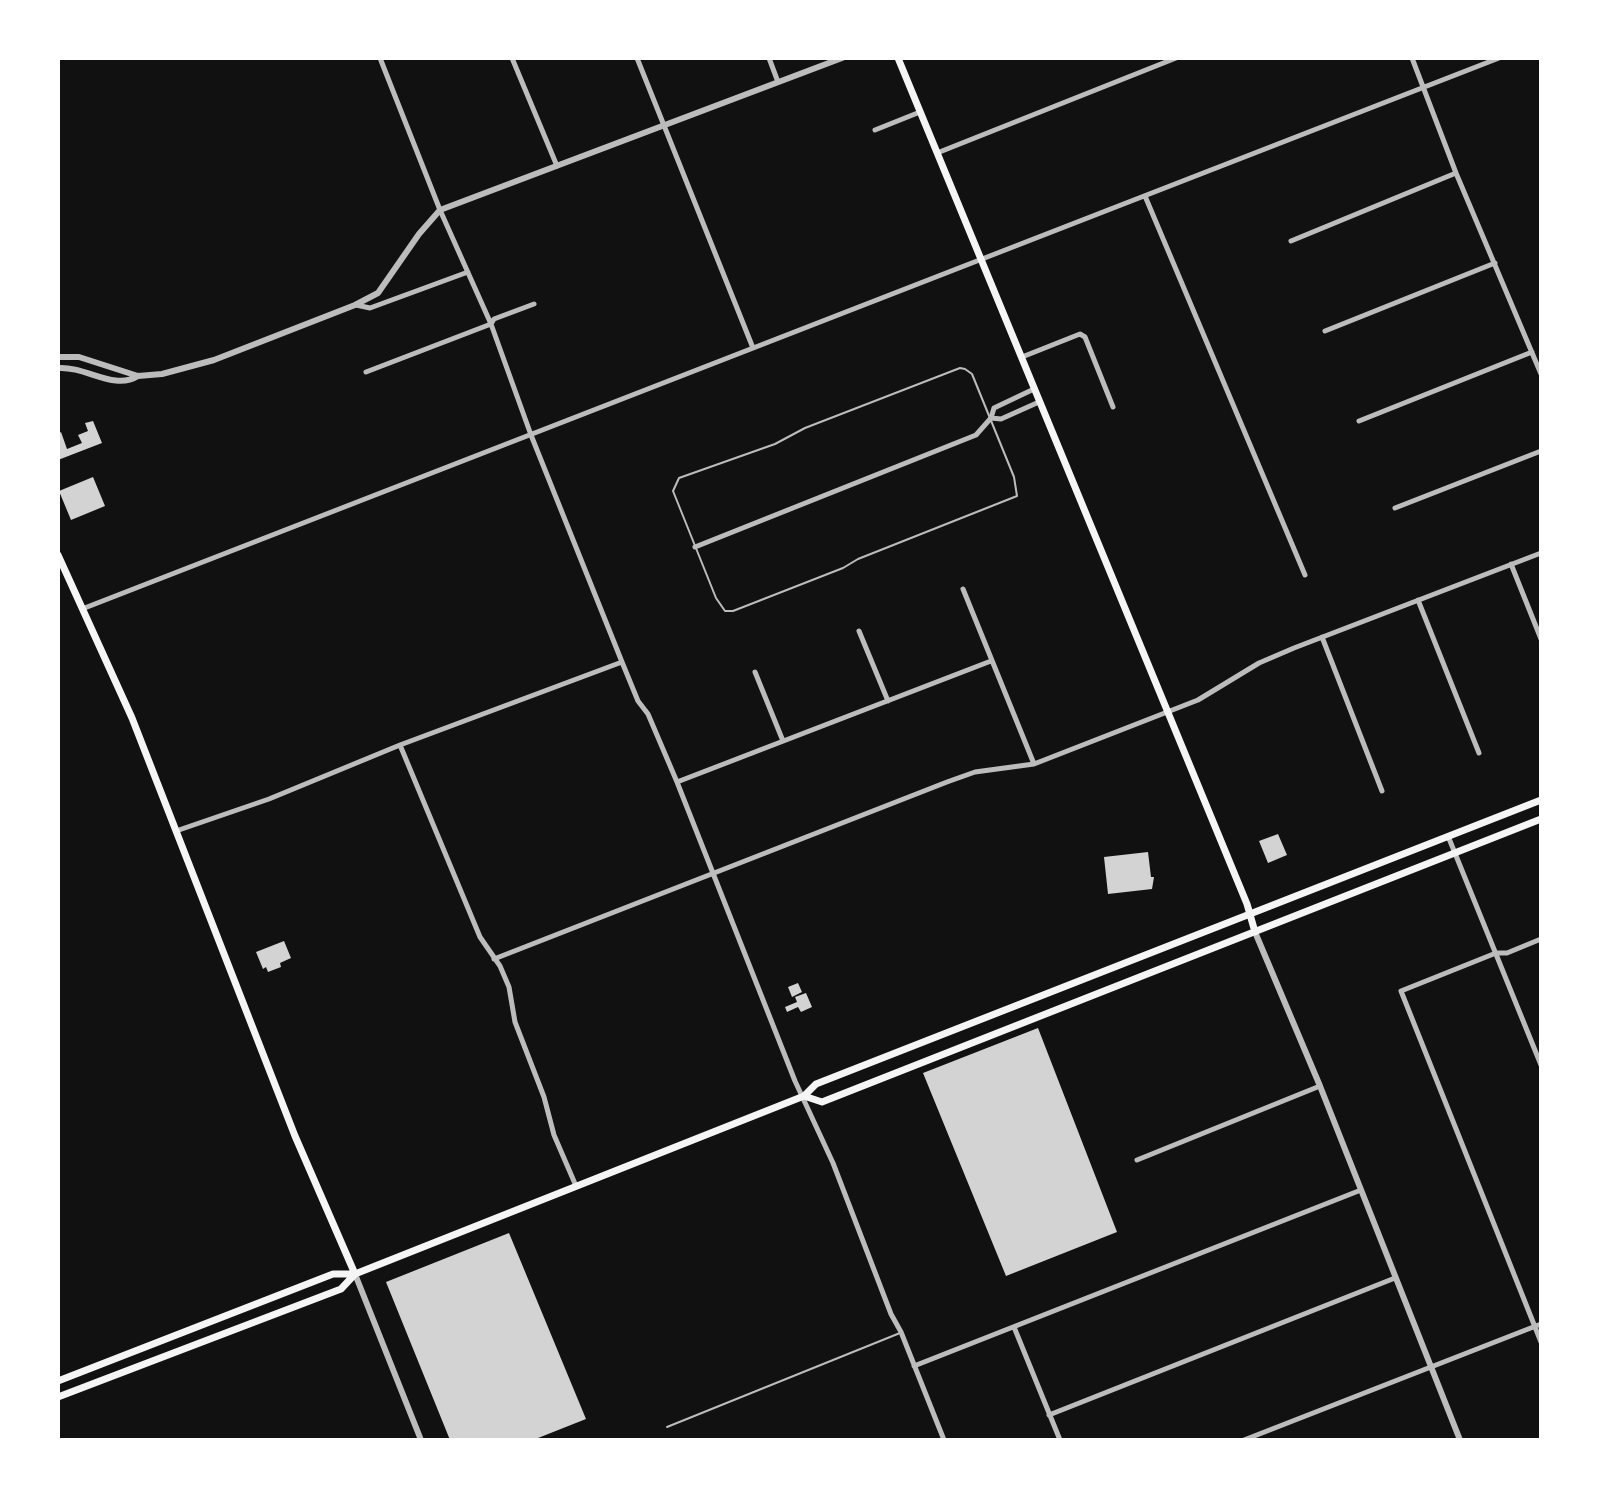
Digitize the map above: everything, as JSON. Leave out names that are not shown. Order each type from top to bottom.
[{"type":"main road","points":[[898,58],[1168,711],[1255,932]]},
{"type":"main road","points":[[58,555],[132,718],[305,1161],[320,1197],[334,1220],[355,1274]]},
{"type":"main road","points":[[58,1381],[333,1274],[355,1274],[804,1096],[816,1084],[1541,800]]},
{"type":"main road","points":[[804,1096],[822,1102],[1541,819]]},
{"type":"main road","points":[[58,1397],[341,1289],[355,1274]]},
{"type":"street","points":[[380,58],[440,210],[491,324],[531,435],[622,662],[677,782],[944,1440]]},
{"type":"street","points":[[512,58],[557,166]]},
{"type":"street","points":[[637,58],[753,348]]},
{"type":"street","points":[[769,58],[778,82]]},
{"type":"street","points":[[58,357],[79,357],[138,376],[171,372],[214,360],[355,305],[378,293],[419,234],[440,210],[842,58]]},
{"type":"street","points":[[937,153],[1176,58]]},
{"type":"street","points":[[1412,58],[1421,88],[1541,374]]},
{"type":"street","points":[[81,609],[1499,58]]},
{"type":"street","points":[[875,130],[920,112]]},
{"type":"street","points":[[1291,241],[1456,173]]},
{"type":"street","points":[[1145,196],[1305,575]]},
{"type":"street","points":[[1325,331],[1495,263]]},
{"type":"street","points":[[355,305],[370,308],[468,272]]},
{"type":"street","points":[[366,372],[471,329],[491,324],[494,319],[534,304]]},
{"type":"street","points":[[1021,357],[1080,334],[1085,337],[1113,407]]},
{"type":"street","points":[[1359,421],[1532,352]]},
{"type":"street","points":[[58,368],[70,368],[118,382],[129,382],[138,376]]},
{"type":"street","points":[[695,547],[976,435],[991,418],[994,408],[1034,389]]},
{"type":"street","points":[[991,418],[1001,419],[1039,402]]},
{"type":"street","points":[[1395,508],[1541,451]]},
{"type":"street","points":[[494,959],[975,772],[1034,764],[1198,700],[1259,663],[1541,553]]},
{"type":"street","points":[[1511,564],[1541,639]]},
{"type":"street","points":[[963,589],[1034,764]]},
{"type":"street","points":[[1418,600],[1479,753]]},
{"type":"street","points":[[859,631],[888,701]]},
{"type":"street","points":[[1322,637],[1382,791]]},
{"type":"street","points":[[677,782],[991,661]]},
{"type":"street","points":[[176,831],[256,804],[400,745],[622,662]]},
{"type":"street","points":[[755,672],[783,741]]},
{"type":"street","points":[[400,745],[480,937],[509,987],[515,1022],[544,1097],[554,1135],[576,1187]]},
{"type":"street","points":[[1448,836],[1541,1065]]},
{"type":"street","points":[[1255,932],[1320,1086],[1460,1440]]},
{"type":"street","points":[[1541,939],[1508,953],[1496,953],[1401,991],[1538,1325],[1541,1342]]},
{"type":"street","points":[[1137,1160],[1320,1086]]},
{"type":"street","points":[[914,1366],[1361,1190]]},
{"type":"street","points":[[355,1274],[421,1440]]},
{"type":"street","points":[[1049,1415],[1395,1278]]},
{"type":"street","points":[[1244,1440],[1538,1325]]},
{"type":"street","points":[[1014,1327],[1060,1440]]},
{"type":"lane","points":[[960,368],[972,374],[991,418],[1016,485],[1017,496],[1013,499],[733,611],[725,611],[719,605],[673,491],[679,478],[775,444],[805,428],[960,368]]},
{"type":"lane","points":[[667,1427],[901,1332]]},
{"type":"building","points":[[93,421],[102,443],[58,460],[58,434],[61,432],[67,449],[82,443],[78,435],[88,431],[85,423]]},
{"type":"building","points":[[93,477],[105,506],[71,520],[59,491]]},
{"type":"building","points":[[1278,834],[1287,855],[1268,863],[1259,841]]},
{"type":"building","points":[[1148,852],[1151,877],[1154,877],[1152,889],[1108,894],[1104,857]]},
{"type":"building","points":[[284,941],[291,958],[280,963],[281,967],[268,972],[266,967],[263,969],[256,952]]},
{"type":"building","points":[[798,983],[802,992],[792,997],[788,987]]},
{"type":"building","points":[[806,993],[812,1007],[801,1012],[798,1007],[787,1012],[785,1007],[797,1002],[795,997]]},
{"type":"building","points":[[1038,1028],[1117,1232],[1006,1276],[923,1073]]},
{"type":"building","points":[[509,1233],[586,1419],[533,1440],[450,1440],[386,1282]]}]
